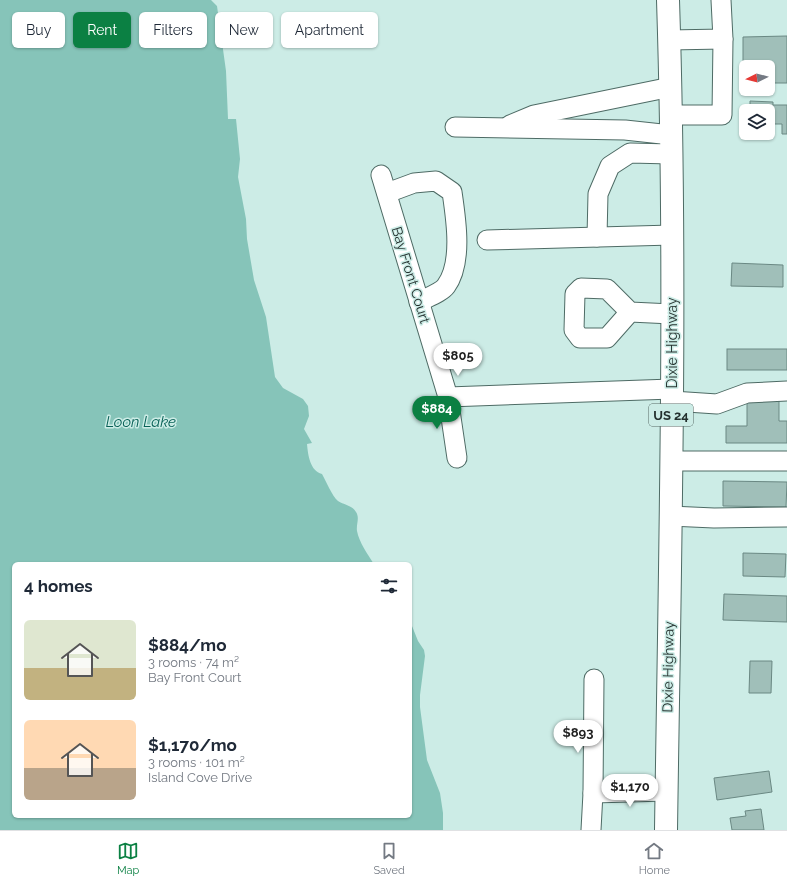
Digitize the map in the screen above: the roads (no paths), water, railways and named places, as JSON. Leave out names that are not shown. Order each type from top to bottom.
[{"type":"main road","name":"Dixie Highway","points":[[666,830],[672,395],[671,135],[668,0]]},
{"type":"street","points":[[597,237],[598,194],[610,166],[630,153],[722,115],[723,39],[721,0]]},
{"type":"street","points":[[669,40],[723,39]]},
{"type":"street","points":[[501,128],[534,115],[670,87]]},
{"type":"street","points":[[455,127],[625,130],[671,135]]},
{"type":"street","name":"Bay Front Court","points":[[381,175],[448,398],[457,458]]},
{"type":"street","points":[[387,193],[414,182],[436,181],[452,192],[457,227],[454,271],[446,288],[420,302]]},
{"type":"street","points":[[486,240],[672,235]]},
{"type":"street","points":[[630,312],[672,314]]},
{"type":"street","points":[[448,398],[672,395],[717,404],[747,393],[787,391]]},
{"type":"street","points":[[671,461],[787,461]]},
{"type":"street","points":[[670,516],[714,518],[787,517]]},
{"type":"street","points":[[591,830],[593,793],[594,679]]},
{"type":"street","points":[[593,793],[666,791]]},
{"type":"water","name":"Loon Lake","points":[[0,0],[211,0],[217,6],[218,12],[215,12],[215,48],[223,48],[226,71],[228,119],[236,119],[240,159],[238,177],[246,219],[247,239],[254,280],[266,317],[275,377],[283,388],[303,399],[308,406],[309,416],[304,429],[312,443],[307,444],[310,462],[315,470],[322,474],[336,499],[348,505],[356,512],[358,517],[358,535],[373,562],[12,562],[12,818],[412,818],[412,626],[418,641],[424,650],[425,656],[420,707],[427,760],[440,793],[443,813],[443,830],[0,830]]}]
